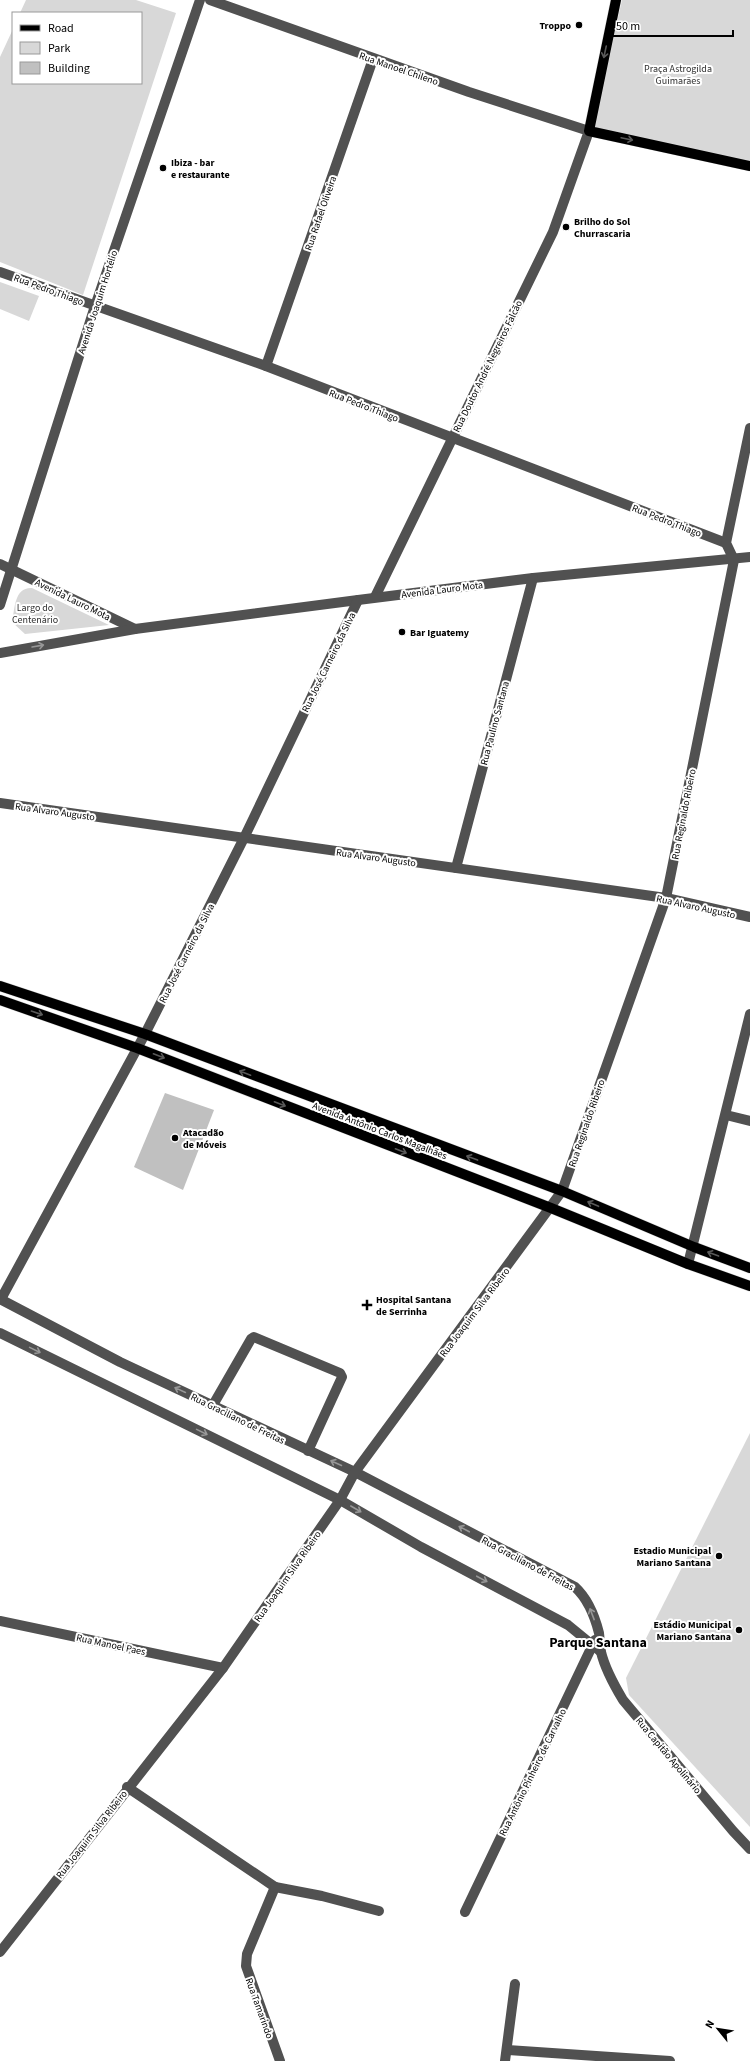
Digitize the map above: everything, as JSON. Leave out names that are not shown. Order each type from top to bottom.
[{"type":"main road","points":[[616,0],[589,131],[750,166]]},
{"type":"main road","name":"Avenida Antônio Carlos Magalhães","points":[[0,986],[145,1034],[562,1191],[694,1247],[750,1268]]},
{"type":"main road","name":"Avenida Antônio Carlos Magalhães","points":[[0,1000],[137,1048],[551,1208],[688,1264],[750,1286]]},
{"type":"main road","points":[[326,1122],[333,1106]]},
{"type":"street","name":"Avenida Joaquim Hortélio","points":[[0,605],[95,306],[200,0]]},
{"type":"street","name":"Rua Manoel Chileno","points":[[210,0],[373,59],[589,131]]},
{"type":"street","name":"Rua Rafael Oliveira","points":[[266,366],[373,59]]},
{"type":"street","name":"Rua Doutor André Negreiros Falcão","points":[[375,597],[552,232],[589,131]]},
{"type":"street","name":"Rua Pedro Thiago","points":[[0,272],[266,366],[452,439],[726,543]]},
{"type":"street","points":[[734,560],[726,543],[750,428]]},
{"type":"street","name":"Avenida Lauro Mota","points":[[0,653],[135,629],[375,597],[533,578],[734,560],[750,557]]},
{"type":"street","name":"Rua Reginaldo Ribeiro","points":[[562,1191],[666,898],[734,560]]},
{"type":"street","name":"Avenida Lauro Mota","points":[[0,564],[135,629]]},
{"type":"street","name":"Rua Paulino Santana","points":[[456,868],[533,578]]},
{"type":"street","name":"Rua José Carneiro da Silva","points":[[1,1299],[145,1034],[244,838],[358,600]]},
{"type":"street","name":"Rua Alvaro Augusto","points":[[0,803],[666,898],[750,917]]},
{"type":"street","points":[[688,1264],[694,1247],[750,1014]]},
{"type":"street","points":[[740,1053],[750,1055]]},
{"type":"street","points":[[726,1115],[750,1121]]},
{"type":"street","name":"Rua Joaquim Silva Ribeiro","points":[[0,1952],[127,1787],[223,1668],[340,1500],[355,1472],[551,1208],[562,1191]]},
{"type":"street","name":"Rua Graciliano de Freitas","points":[[1,1299],[120,1362],[355,1472],[575,1587],[584,1595],[599,1633],[597,1649]]},
{"type":"street","points":[[0,1333],[340,1500],[421,1547],[568,1625],[597,1649]]},
{"type":"street","points":[[213,1405],[251,1339],[254,1337],[340,1373],[342,1377],[308,1451]]},
{"type":"street","name":"Rua Manoel Paes","points":[[0,1621],[223,1668]]},
{"type":"street","name":"Rua Capitão Apolinário","points":[[597,1649],[613,1684],[623,1700],[732,1831],[750,1849]]},
{"type":"street","name":"Rua Antônio Pinheiro de Carvalho","points":[[465,1912],[597,1649]]},
{"type":"street","points":[[127,1787],[274,1887],[322,1896],[379,1911]]},
{"type":"street","name":"Rua Tamarindo","points":[[274,1887],[247,1954],[246,1966],[280,2061]]},
{"type":"street","points":[[505,2061],[515,1984]]},
{"type":"street","points":[[507,2050],[670,2061]]},
{"type":"green space","points":[[26,0],[136,0],[176,13],[83,295],[0,262],[0,57],[12,31],[12,84],[142,84],[142,12],[20,12]]},
{"type":"green space","name":"Praça Astrogilda Guimarães","points":[[622,0],[750,0],[750,165],[592,129]]},
{"type":"green space","points":[[0,282],[39,296],[29,321],[0,309]]},
{"type":"green space","name":"Largo do Centenário","points":[[32,588],[109,625],[25,634],[12,622],[18,595],[25,589]]},
{"type":"green space","name":"Estadio Municipal Mariano Santana","points":[[750,1433],[750,1827],[629,1695],[626,1678]]},
{"type":"building","name":"Atacadão de Móveis","points":[[165,1093],[214,1110],[183,1190],[134,1167]]},
{"type":"place","name":"Troppo","points":[[579,25]]},
{"type":"place","name":"Ibiza - bar e restaurante","points":[[163,168]]},
{"type":"place","name":"Brilho do Sol Churrascaria","points":[[566,227]]},
{"type":"place","name":"Bar Iguatemy","points":[[402,632]]},
{"type":"place","name":"Atacadão de Móveis","points":[[175,1138]]},
{"type":"place","name":"Hospital Santana de Serrinha","points":[[367,1305]]},
{"type":"place","name":"Estadio Municipal Mariano Santana","points":[[719,1556]]},
{"type":"place","name":"Estádio Municipal Mariano Santana","points":[[739,1630]]},
{"type":"district","name":"Parque Santana","points":[[598,1642]]}]
